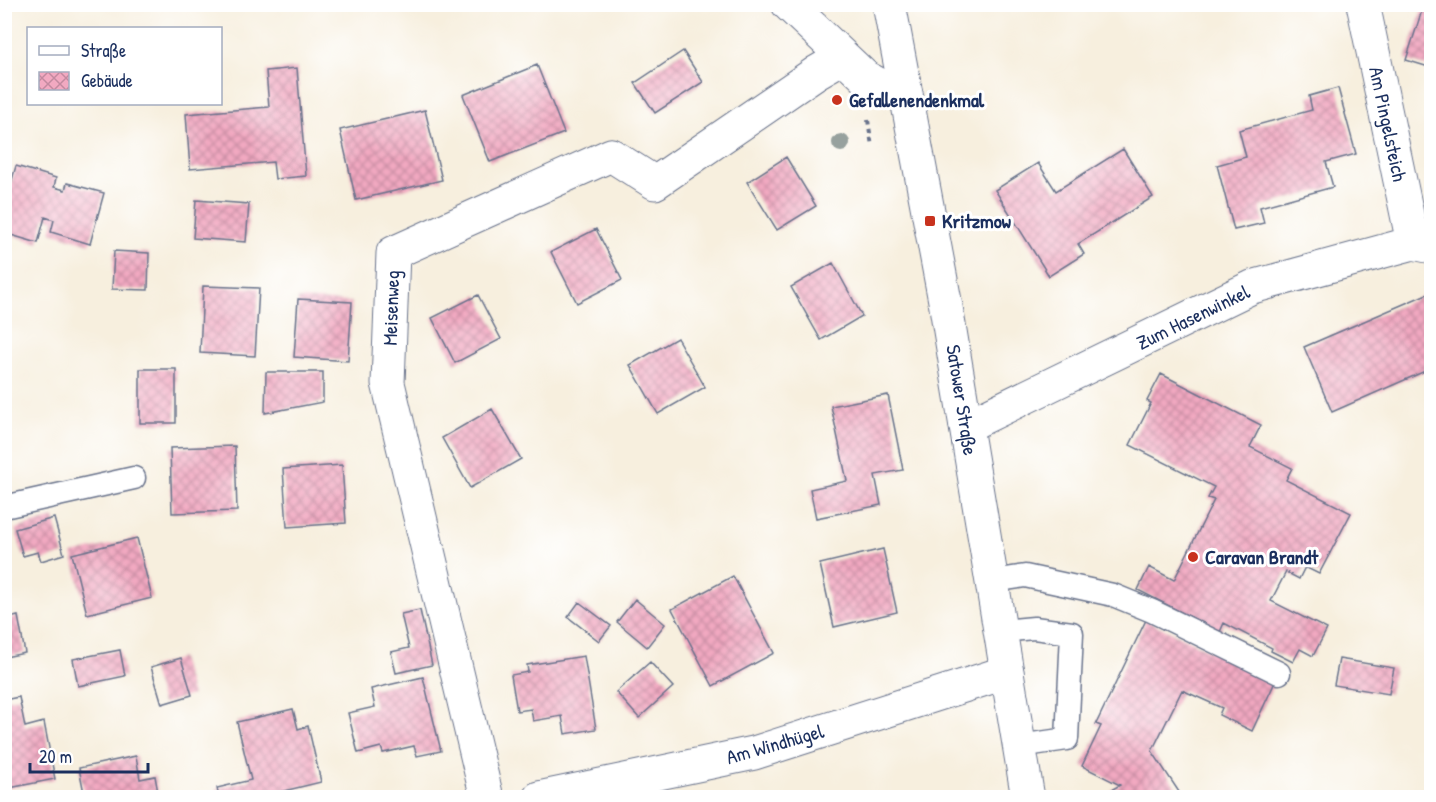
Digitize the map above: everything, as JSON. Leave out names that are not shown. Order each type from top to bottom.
[{"type":"street","points":[[788,4],[866,77],[906,94]]},
{"type":"street","name":"Satower Straße","points":[[889,4],[945,301],[1028,798]]},
{"type":"street","name":"Am Pingelsteich","points":[[1364,4],[1422,245]]},
{"type":"street","name":"Meisenweg","points":[[487,798],[388,383],[393,253],[611,155],[655,183],[817,72],[843,57]]},
{"type":"street","name":"Zum Hasenwinkel","points":[[966,426],[1252,287],[1422,245]]},
{"type":"street","name":"Am Windhügel","points":[[539,798],[754,753],[1007,672]]},
{"type":"lane","points":[[4,507],[134,478]]},
{"type":"lane","points":[[993,581],[1025,576],[1113,595],[1152,611],[1279,673]]},
{"type":"lane","points":[[1001,631],[1034,628],[1072,633],[1067,739],[1019,746]]},
{"type":"path","points":[[867,114],[872,146]]},
{"type":"building","points":[[1424,4],[1432,4],[1432,68],[1406,60]]},
{"type":"building","points":[[683,51],[703,82],[655,113],[635,83]]},
{"type":"building","points":[[537,65],[564,133],[490,162],[463,95]]},
{"type":"building","points":[[297,68],[306,176],[275,179],[273,162],[190,169],[186,114],[269,107],[266,71]]},
{"type":"building","points":[[1338,88],[1356,154],[1326,162],[1333,187],[1260,207],[1264,223],[1234,230],[1217,165],[1246,157],[1239,130],[1312,110],[1309,96]]},
{"type":"building","points":[[425,110],[442,180],[356,200],[340,130]]},
{"type":"building","points":[[1123,149],[1153,197],[1078,244],[1084,254],[1049,276],[995,190],[1038,163],[1056,191]]},
{"type":"building","points":[[786,157],[816,206],[777,230],[747,182]]},
{"type":"building","points":[[16,166],[56,178],[54,187],[65,190],[67,183],[104,193],[90,244],[51,232],[54,220],[45,217],[38,243],[4,233],[4,207]]},
{"type":"building","points":[[196,200],[249,204],[246,242],[193,238]]},
{"type":"building","points":[[596,229],[622,280],[577,303],[551,252]]},
{"type":"building","points":[[114,251],[149,253],[148,290],[112,289]]},
{"type":"building","points":[[833,263],[862,316],[821,340],[791,287]]},
{"type":"building","points":[[203,286],[259,288],[255,356],[200,353]]},
{"type":"building","points":[[1427,294],[1432,303],[1432,368],[1332,412],[1304,347]]},
{"type":"building","points":[[478,295],[501,339],[455,363],[432,318]]},
{"type":"building","points":[[298,299],[352,302],[348,361],[294,357]]},
{"type":"building","points":[[677,338],[705,387],[658,414],[630,365]]},
{"type":"building","points":[[140,369],[176,369],[176,423],[140,423]]},
{"type":"building","points":[[266,372],[323,372],[323,402],[265,413]]},
{"type":"building","points":[[1161,374],[1261,425],[1250,447],[1292,468],[1286,480],[1351,513],[1319,574],[1305,567],[1299,579],[1286,572],[1271,601],[1327,629],[1313,656],[1300,649],[1293,662],[1271,651],[1272,648],[1224,623],[1220,632],[1138,590],[1149,567],[1174,580],[1214,500],[1208,498],[1214,487],[1130,445],[1151,403],[1147,401]]},
{"type":"building","points":[[888,395],[903,470],[875,475],[881,505],[816,518],[810,489],[847,481],[831,406]]},
{"type":"building","points":[[492,409],[521,459],[470,488],[442,438]]},
{"type":"building","points":[[235,446],[237,511],[172,513],[170,448]]},
{"type":"building","points":[[342,465],[346,523],[287,527],[283,469]]},
{"type":"building","points":[[54,518],[64,554],[41,561],[38,552],[23,556],[15,529]]},
{"type":"building","points":[[137,538],[152,598],[87,614],[72,554]]},
{"type":"building","points":[[883,549],[897,612],[834,627],[820,564]]},
{"type":"building","points":[[733,576],[774,653],[713,686],[672,609]]},
{"type":"building","points":[[635,599],[665,624],[647,647],[617,622]]},
{"type":"building","points":[[579,602],[611,626],[599,641],[568,617]]},
{"type":"building","points":[[420,610],[432,665],[396,673],[391,652],[409,648],[401,614]]},
{"type":"building","points":[[18,616],[25,653],[5,657],[5,619]]},
{"type":"building","points":[[1146,620],[1275,682],[1252,731],[1219,715],[1222,708],[1182,690],[1152,751],[1183,798],[1117,798],[1111,790],[1120,785],[1082,766],[1101,726],[1096,724]]},
{"type":"building","points":[[120,650],[125,676],[78,686],[73,659]]},
{"type":"building","points":[[584,656],[596,729],[565,734],[562,716],[533,721],[531,709],[517,711],[511,675],[528,672],[527,665]]},
{"type":"building","points":[[181,658],[192,695],[162,704],[151,667]]},
{"type":"building","points":[[1339,659],[1394,668],[1389,694],[1334,685]]},
{"type":"building","points":[[650,662],[673,687],[639,718],[616,692]]},
{"type":"building","points":[[423,677],[441,751],[417,756],[414,746],[383,753],[381,747],[358,753],[348,713],[375,707],[371,689]]},
{"type":"building","points":[[19,697],[25,727],[44,722],[55,779],[4,789],[4,700]]},
{"type":"building","points":[[293,709],[298,729],[308,726],[321,782],[255,798],[219,798],[217,788],[251,780],[237,722]]},
{"type":"building","points":[[136,756],[140,779],[155,776],[159,798],[85,798],[79,768]]},
{"type":"place","name":"Gefallenendenkmal","points":[[837,100]]},
{"type":"place","name":"Kritzmow","points":[[930,221]]},
{"type":"place","name":"Caravan Brandt","points":[[1193,557]]}]
